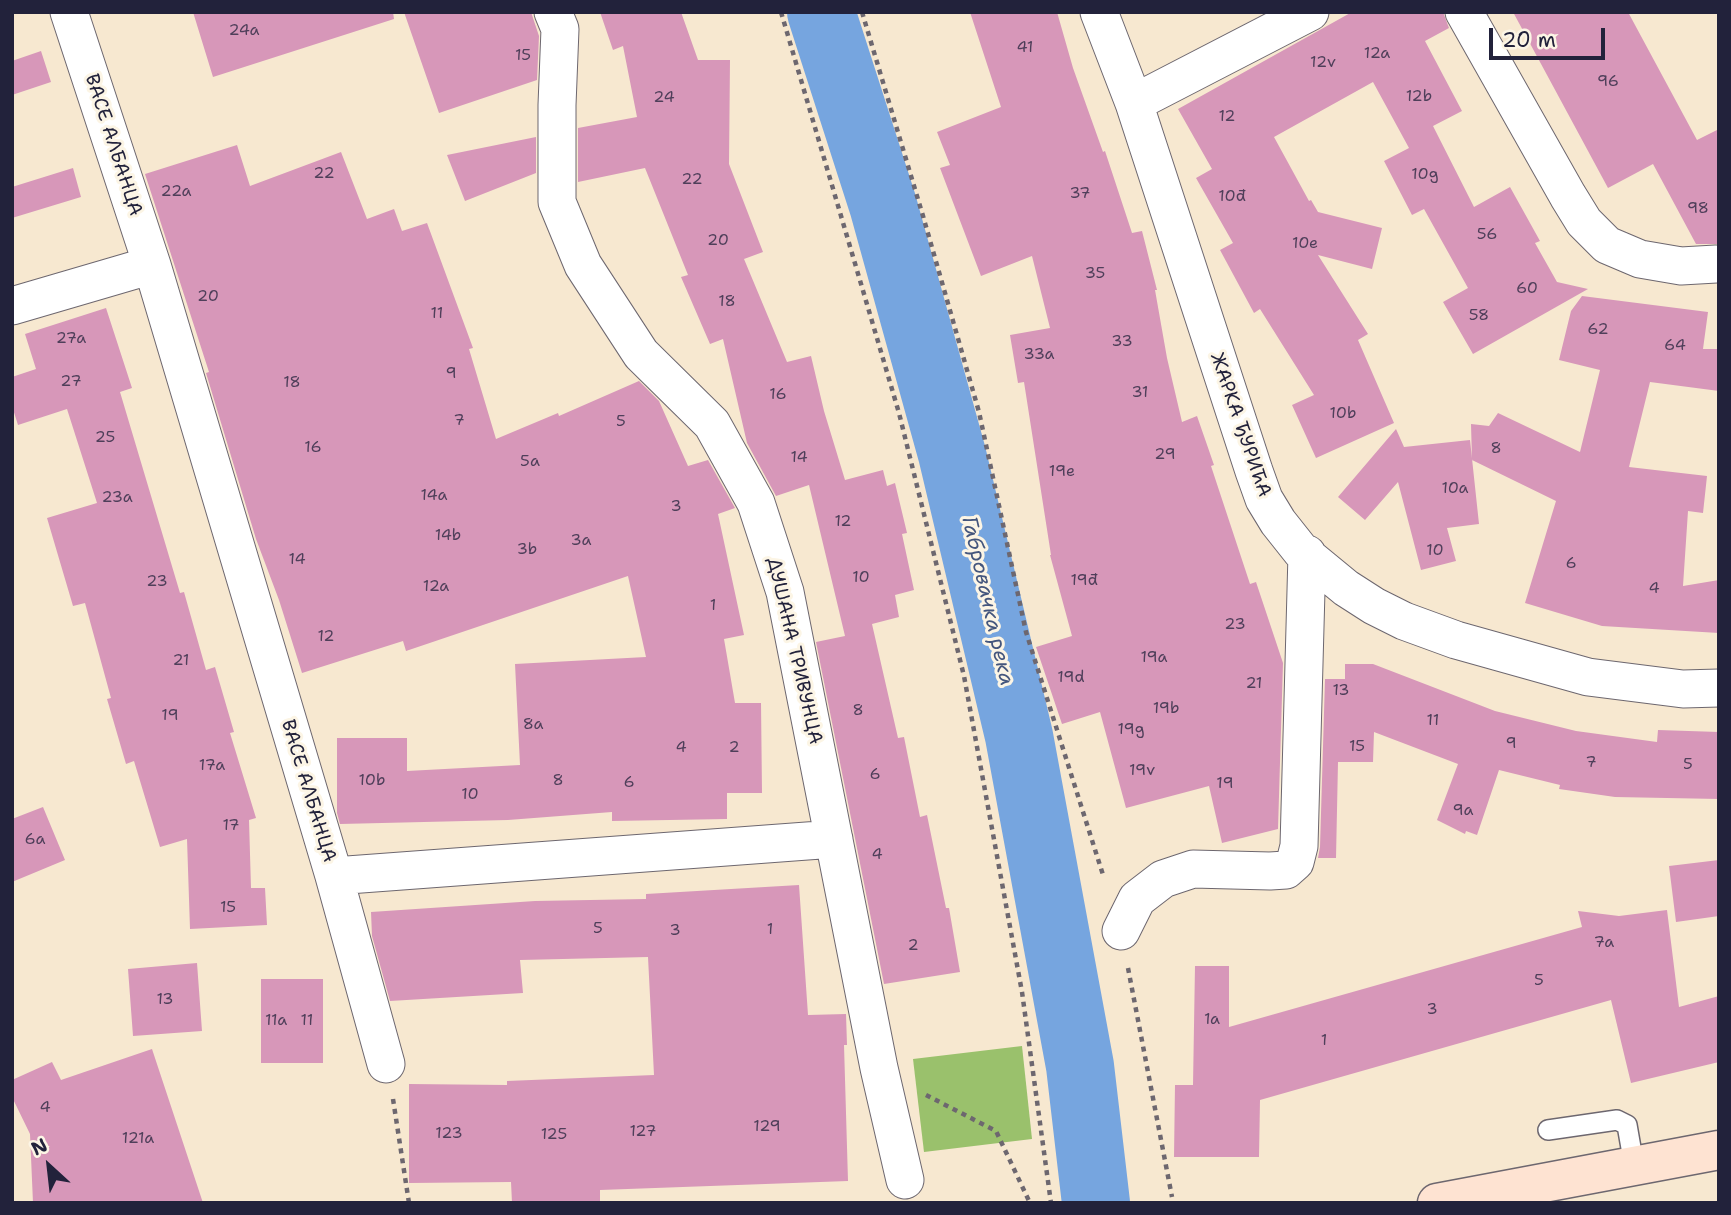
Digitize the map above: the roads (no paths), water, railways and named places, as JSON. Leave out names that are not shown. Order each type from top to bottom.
[{"type":"main road","points":[[1437,1203],[1719,1150]]},
{"type":"street","name":"ДУШАНА ТРИВУНЦА","points":[[553,12],[560,29],[557,202],[583,265],[640,354],[712,424],[756,503],[785,592],[905,1180]]},
{"type":"street","name":"ЖАРКА ЂУРИЋА","points":[[1099,12],[1134,103],[1261,490],[1278,522],[1301,551],[1346,588],[1374,606],[1404,621],[1456,640],[1588,677],[1683,689],[1719,688]]},
{"type":"street","points":[[1134,103],[1310,12]]},
{"type":"street","points":[[1464,12],[1568,196],[1584,222],[1607,245],[1640,259],[1681,266],[1716,264]]},
{"type":"street","name":"ВАСЕ АЛБАНЦА","points":[[80,16],[334,876],[834,839]]},
{"type":"street","points":[[12,306],[152,265]]},
{"type":"street","points":[[1121,932],[1136,899],[1163,879],[1193,869],[1286,870],[1295,862],[1299,846],[1307,554]]},
{"type":"street","points":[[334,876],[386,1064]]},
{"type":"lane","points":[[1548,1130],[1617,1120],[1627,1125],[1634,1166]]},
{"type":"waterway","name":"Габровачка река","points":[[821,12],[883,205],[952,454],[1019,736],[1080,1066],[1096,1203]]}]
